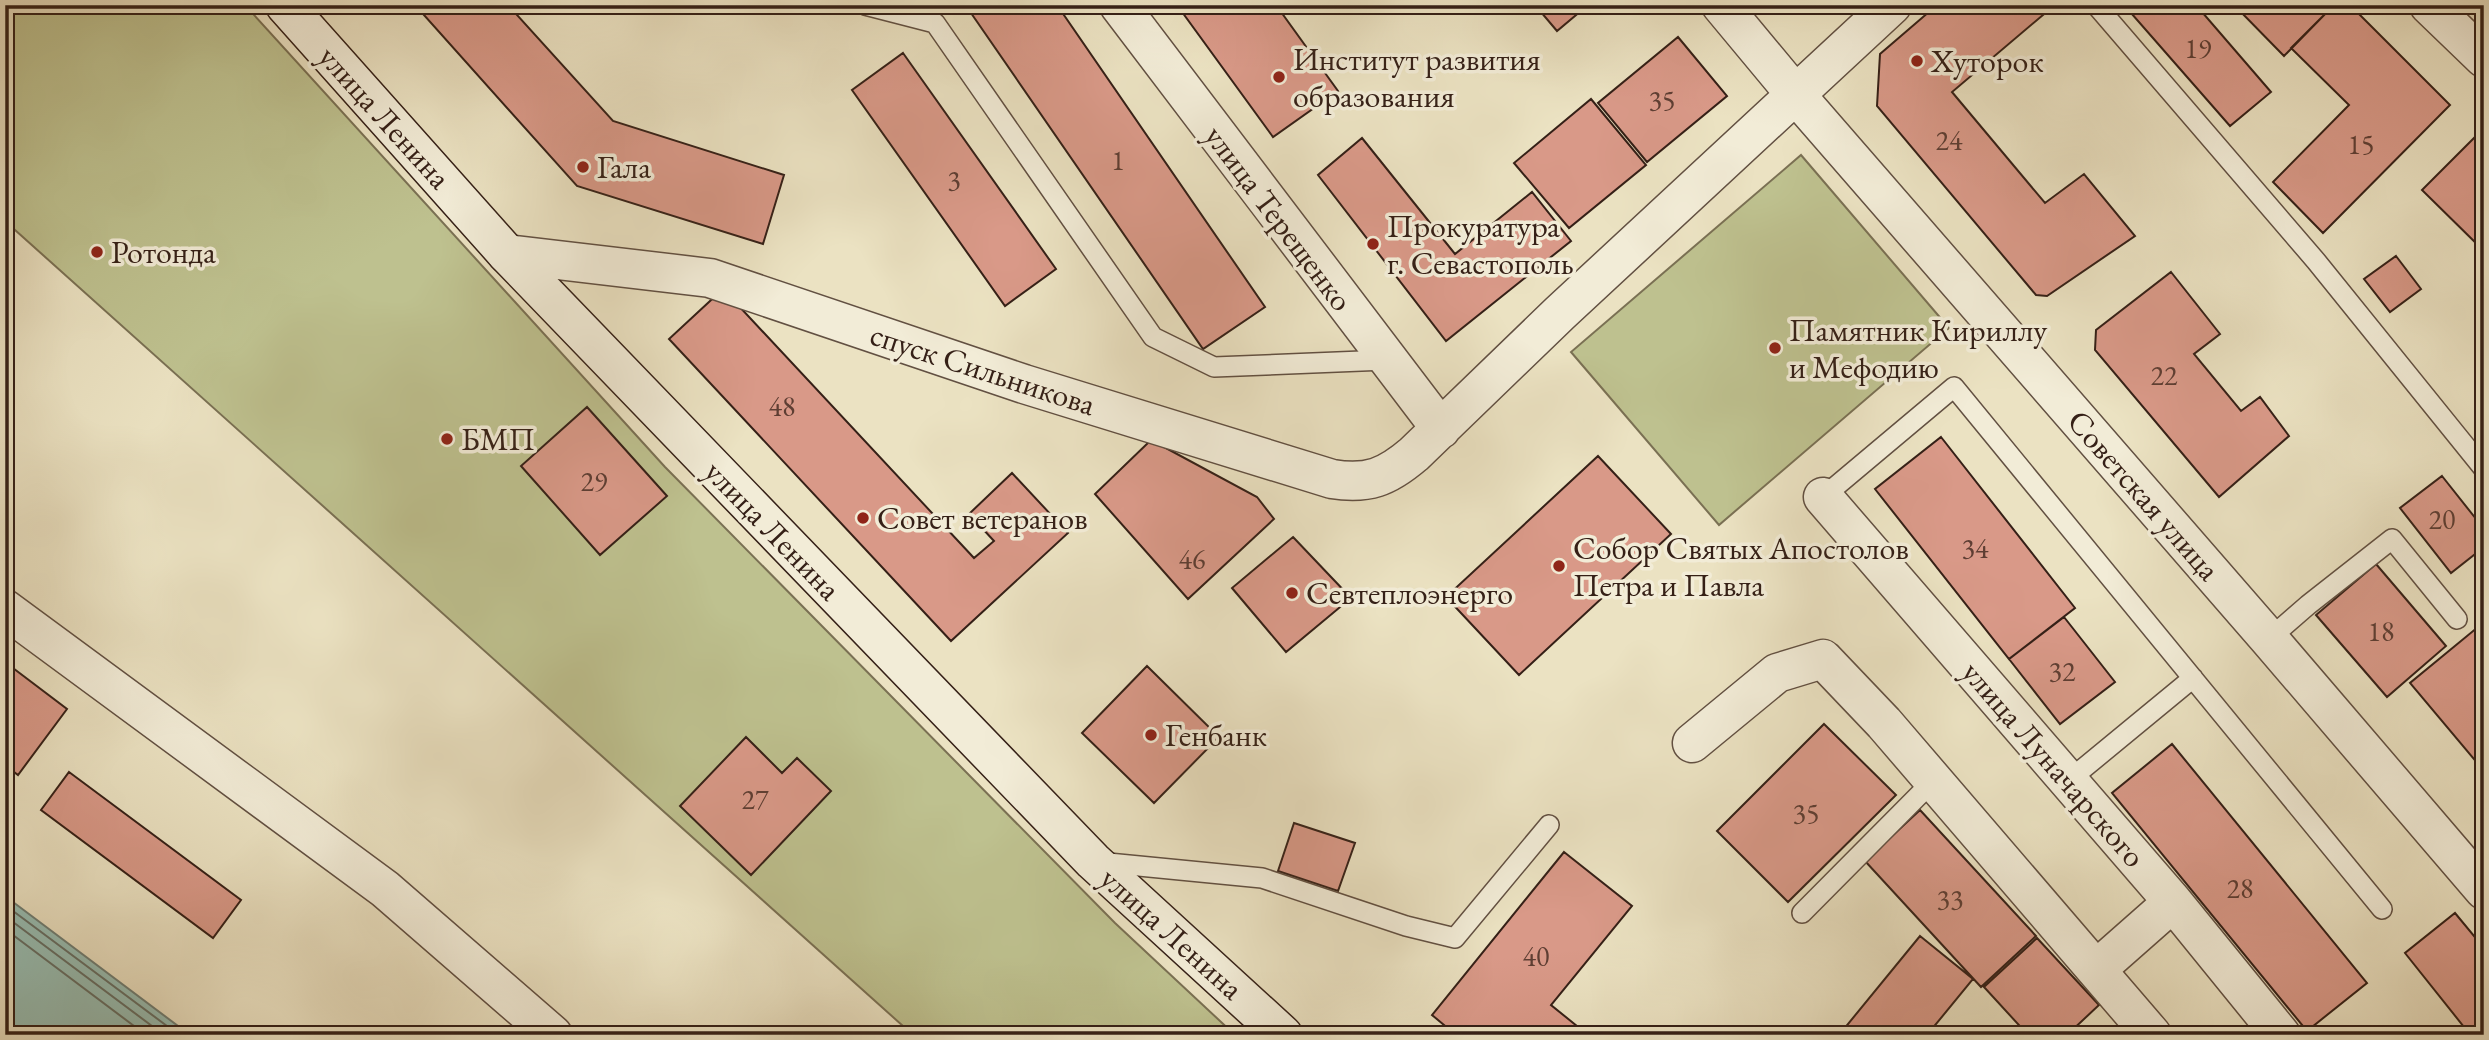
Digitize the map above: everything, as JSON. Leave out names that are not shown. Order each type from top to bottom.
[{"type":"street","name":"улица Ленина","points":[[285,5],[507,254],[1093,861],[1283,1035]]},
{"type":"street","name":"улица Терещенко","points":[[1119,5],[1441,429]]},
{"type":"street","name":"Советская улица","points":[[1721,5],[2484,890]]},
{"type":"street","name":"спуск Сильникова","points":[[507,254],[710,278],[1024,384],[1332,479],[1352,482],[1382,476],[1414,454],[1560,313],[1892,5]]},
{"type":"street","points":[[2429,5],[2484,58]]},
{"type":"street","name":"улица Луначарского","points":[[1823,497],[2173,902],[2281,1035]]},
{"type":"street","points":[[5,609],[385,889],[554,1035]]},
{"type":"street","points":[[1692,743],[1777,673],[1823,659],[1884,723],[2152,1035]]},
{"type":"street","points":[[2097,969],[2173,902]]},
{"type":"lane","points":[[865,5],[935,23],[1153,337],[1214,367],[1386,360]]},
{"type":"lane","points":[[2096,5],[2316,261],[2484,469]]},
{"type":"lane","points":[[1823,497],[1954,387],[2382,909]]},
{"type":"lane","points":[[2269,639],[2392,539],[2457,619]]},
{"type":"lane","points":[[2068,781],[2193,678]]},
{"type":"lane","points":[[1802,913],[1933,780]]},
{"type":"lane","points":[[1093,861],[1262,878],[1406,926],[1455,938],[1549,825]]},
{"type":"green space","points":[[5,5],[245,5],[665,467],[1115,923],[1235,1035],[913,1035],[5,221]]},
{"type":"green space","points":[[1801,155],[1949,328],[1719,525],[1571,352]]},
{"type":"water","points":[[5,896],[190,1035],[5,1035]]},
{"type":"building","points":[[415,5],[508,5],[613,121],[784,175],[763,244],[577,186]]},
{"type":"building","points":[[981,5],[1057,5],[1265,307],[1203,349],[971,13]]},
{"type":"building","name":"Институт развития образования","points":[[1177,5],[1276,5],[1338,91],[1273,137]]},
{"type":"building","points":[[1535,5],[1588,5],[1557,31]]},
{"type":"building","points":[[1937,5],[2047,5],[2050,9],[1952,92],[2045,203],[2084,174],[2135,236],[2047,296],[2036,295],[1877,106],[1880,54]]},
{"type":"building","points":[[2124,5],[2196,5],[2271,92],[2230,126]]},
{"type":"building","points":[[2234,5],[2334,5],[2284,56]]},
{"type":"building","points":[[2334,5],[2350,5],[2450,105],[2323,233],[2273,182],[2349,105],[2291,48]]},
{"type":"building","points":[[1678,37],[1727,96],[1647,162],[1598,103]]},
{"type":"building","points":[[903,53],[1056,269],[1005,306],[852,90]]},
{"type":"building","points":[[1591,99],[1646,165],[1569,228],[1514,163]]},
{"type":"building","points":[[2477,135],[2484,142],[2484,251],[2422,190]]},
{"type":"building","points":[[1362,138],[1455,254],[1532,192],[1571,241],[1446,341],[1318,175]]},
{"type":"building","points":[[2396,256],[2421,289],[2390,312],[2364,279]]},
{"type":"building","points":[[2171,272],[2220,334],[2194,354],[2241,411],[2260,397],[2289,436],[2219,497],[2095,350],[2096,330]]},
{"type":"building","points":[[723,289],[974,558],[994,541],[969,514],[1012,473],[1068,533],[951,641],[669,339]]},
{"type":"building","points":[[587,407],[667,496],[600,555],[521,466]]},
{"type":"building","points":[[1941,437],[2075,608],[2009,659],[1875,489]]},
{"type":"building","points":[[1151,440],[1257,497],[1274,519],[1188,599],[1095,494]]},
{"type":"building","name":"Собор Святых Апостолов Петра и Павла","points":[[1598,456],[1671,534],[1519,675],[1446,597]]},
{"type":"building","points":[[2442,476],[2484,529],[2484,547],[2451,573],[2400,508]]},
{"type":"building","points":[[1293,537],[1351,598],[1286,652],[1232,588]]},
{"type":"building","points":[[2376,564],[2446,646],[2387,697],[2316,615]]},
{"type":"building","points":[[2064,617],[2115,682],[2060,724],[2009,659]]},
{"type":"building","points":[[2484,622],[2484,771],[2410,683]]},
{"type":"building","points":[[5,662],[67,709],[18,775],[5,765]]},
{"type":"building","points":[[1147,666],[1219,737],[1154,803],[1082,733]]},
{"type":"building","points":[[1824,724],[1896,795],[1788,902],[1717,831]]},
{"type":"building","points":[[746,737],[782,773],[797,758],[831,791],[751,875],[680,806]]},
{"type":"building","points":[[2172,744],[2367,983],[2307,1031],[2112,793]]},
{"type":"building","points":[[69,772],[241,900],[213,938],[41,810]]},
{"type":"building","points":[[1920,810],[2036,936],[1981,987],[1865,861]]},
{"type":"building","points":[[1294,823],[1355,843],[1338,891],[1278,871]]},
{"type":"building","points":[[1564,852],[1632,906],[1551,1005],[1588,1035],[1456,1035],[1432,1015]]},
{"type":"building","points":[[2455,913],[2484,948],[2484,1019],[2468,1032],[2405,953]]},
{"type":"building","points":[[1920,936],[1973,979],[1927,1035],[1839,1035]]},
{"type":"building","points":[[2037,938],[2099,1005],[2067,1035],[2028,1035],[1984,987]]},
{"type":"place","name":"Хуторок","points":[[1917,61]]},
{"type":"place","name":"Институт развития образования","points":[[1279,77]]},
{"type":"place","name":"Гала","points":[[583,167]]},
{"type":"place","name":"Прокуратура г. Севастополь","points":[[1373,244]]},
{"type":"place","name":"Ротонда","points":[[97,252]]},
{"type":"place","name":"Памятник Кириллу и Мефодию","points":[[1775,348]]},
{"type":"place","name":"БМП","points":[[447,439]]},
{"type":"place","name":"Совет ветеранов","points":[[863,518]]},
{"type":"place","name":"Собор Святых Апостолов Петра и Павла","points":[[1559,566]]},
{"type":"place","name":"Севтеплоэнерго","points":[[1292,593]]},
{"type":"place","name":"Генбанк","points":[[1151,735]]}]
